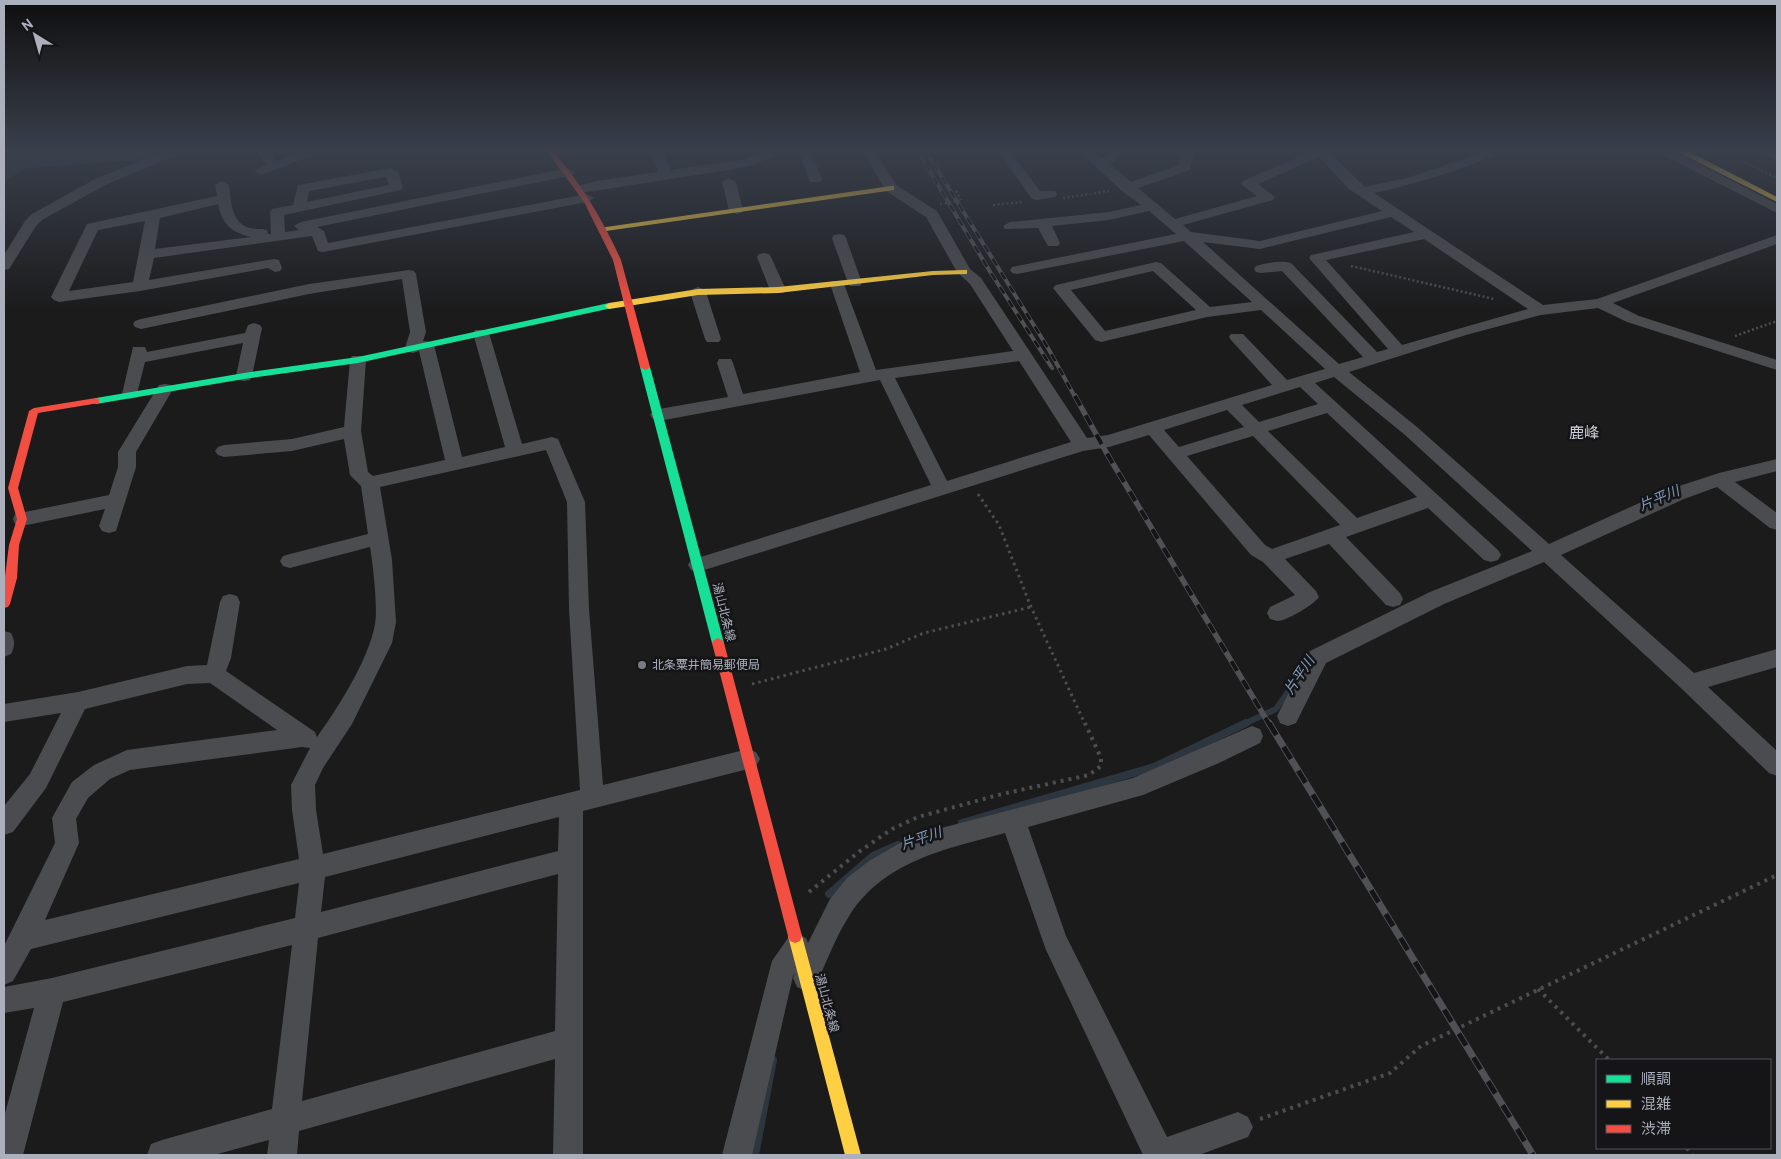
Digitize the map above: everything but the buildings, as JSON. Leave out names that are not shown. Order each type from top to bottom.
[{"type":"main road","name":"湯山北条線","points":[[590,204],[606,229],[629,302],[853,1155]]},
{"type":"main road","points":[[606,229],[777,204]]},
{"type":"main road","points":[[4,604],[11,578],[9,546],[22,519],[13,488],[34,411],[244,376],[358,360],[629,302],[698,292],[778,290],[933,273],[964,272]]},
{"type":"street","points":[[4,266],[30,224],[37,217],[60,204]]},
{"type":"street","points":[[185,204],[152,215],[92,228],[59,297],[140,286],[274,263],[275,268]]},
{"type":"street","points":[[225,204],[228,220],[241,231],[249,234],[277,234],[317,231],[323,248],[535,204]]},
{"type":"street","points":[[277,234],[277,212],[313,204]]},
{"type":"street","points":[[147,255],[277,234],[417,204]]},
{"type":"street","points":[[735,204],[736,210]]},
{"type":"street","points":[[916,204],[932,214],[964,272],[976,281],[1082,446]]},
{"type":"street","points":[[1147,204],[1187,236],[1337,371],[1411,431],[1690,683],[1777,766]]},
{"type":"street","points":[[1172,224],[1243,204]]},
{"type":"street","points":[[1382,204],[1540,310]]},
{"type":"street","points":[[1010,226],[1109,216],[1150,207]]},
{"type":"street","points":[[1017,270],[1187,236],[1260,245],[1395,212]]},
{"type":"street","points":[[140,286],[147,255],[152,215]]},
{"type":"street","points":[[1037,245],[1061,242],[1042,223]]},
{"type":"street","points":[[1399,351],[1316,258],[1427,234]]},
{"type":"street","points":[[839,238],[855,283]]},
{"type":"street","points":[[698,565],[1082,446],[1109,440],[1540,310],[1600,304],[1641,287],[1669,279],[1777,239]]},
{"type":"street","points":[[764,257],[778,290]]},
{"type":"street","points":[[1207,312],[1156,266],[1061,288],[1101,337],[1207,312],[1264,305]]},
{"type":"street","points":[[1261,269],[1286,266],[1374,359]]},
{"type":"street","points":[[141,323],[309,289],[410,274],[420,346],[455,464]]},
{"type":"street","points":[[837,284],[877,375],[942,489]]},
{"type":"street","points":[[698,292],[713,339]]},
{"type":"street","points":[[1600,304],[1632,319],[1777,365]]},
{"type":"street","points":[[130,394],[138,355],[253,332],[244,376]]},
{"type":"street","points":[[481,333],[515,451]]},
{"type":"street","points":[[1237,337],[1284,387]]},
{"type":"street","points":[[659,415],[877,375],[1024,355]]},
{"type":"street","points":[[282,1155],[313,868],[304,810],[303,785],[314,761],[344,718],[381,643],[386,622],[382,560],[370,483],[359,475],[352,431],[358,360]]},
{"type":"street","points":[[724,363],[737,400]]},
{"type":"street","points":[[1303,381],[1491,555]]},
{"type":"street","points":[[109,526],[127,467],[127,452],[165,389]]},
{"type":"street","points":[[1230,403],[1354,527]]},
{"type":"street","points":[[1175,454],[1330,406]]},
{"type":"street","points":[[1152,427],[1258,550],[1270,557],[1309,597],[1277,613]]},
{"type":"street","points":[[224,451],[292,445],[352,431]]},
{"type":"street","points":[[370,483],[552,443],[576,502],[581,800],[570,859],[568,1155]]},
{"type":"street","points":[[1288,716],[1318,657],[1437,598],[1543,550],[1677,494],[1720,479],[1777,465]]},
{"type":"street","points":[[1720,479],[1777,523]]},
{"type":"street","points":[[22,519],[117,500]]},
{"type":"street","points":[[1270,557],[1432,500]]},
{"type":"street","points":[[1332,535],[1392,599]]},
{"type":"street","points":[[290,561],[379,538]]},
{"type":"street","points":[[214,674],[220,658],[230,602]]},
{"type":"street","points":[[4,640],[4,648]]},
{"type":"street","points":[[1690,683],[1777,658]]},
{"type":"street","points":[[4,713],[78,701],[187,675],[214,674],[302,737],[326,746]]},
{"type":"street","points":[[4,824],[38,781],[78,701]]},
{"type":"street","points":[[806,978],[840,907],[856,888],[902,853],[926,843],[1135,788],[1211,756],[1252,736]]},
{"type":"street","points":[[4,972],[23,938],[67,843],[64,818],[80,790],[102,772],[127,760],[302,737]]},
{"type":"street","points":[[23,938],[313,868],[748,759]]},
{"type":"street","points":[[1013,820],[1055,941],[1159,1155],[1238,1127]]},
{"type":"street","points":[[4,1000],[52,991],[307,928],[570,859]]},
{"type":"street","points":[[736,1155],[781,970],[798,947]]},
{"type":"street","points":[[8,1155],[52,991]]},
{"type":"street","points":[[162,1155],[569,1041]]},
{"type":"path","points":[[1316,258],[1501,301]]},
{"type":"path","points":[[1711,345],[1777,321]]},
{"type":"path","points":[[788,909],[860,851],[892,829],[918,817],[993,796],[1089,775],[1101,766],[1100,758],[1031,606],[998,525],[969,481]]},
{"type":"path","points":[[730,690],[886,649],[924,633],[1031,606]]},
{"type":"path","points":[[1238,1127],[1390,1073],[1421,1046],[1777,875]]},
{"type":"path","points":[[1538,989],[1609,1059]]},
{"type":"waterway","name":"片平川","points":[[1244,724],[1276,709],[1297,679]]},
{"type":"waterway","name":"片平川","points":[[962,823],[1154,767],[1246,723]]},
{"type":"waterway","name":"片平川","points":[[829,894],[873,856],[898,845]]},
{"type":"waterway","name":"片平川","points":[[755,1155],[773,1060]]},
{"type":"railway","points":[[949,204],[1052,368]]},
{"type":"railway","points":[[959,204],[1048,348],[1075,397]]},
{"type":"railway","points":[[1075,396],[1106,452],[1269,724]]},
{"type":"railway","points":[[1269,723],[1533,1155]]},
{"type":"traffic: fast","points":[[96,401],[244,376],[358,360],[609,306]]},
{"type":"traffic: fast","points":[[645,367],[718,643]]},
{"type":"traffic: slow","points":[[606,229],[779,204]]},
{"type":"traffic: slow","points":[[609,306],[698,292],[778,290],[933,273],[964,272]]},
{"type":"traffic: slow","points":[[795,936],[853,1155]]},
{"type":"traffic: jam","points":[[589,204],[617,260],[645,367]]},
{"type":"traffic: jam","points":[[4,604],[11,578],[14,545],[22,519],[13,488],[34,411],[96,401]]},
{"type":"traffic: jam","points":[[718,643],[795,936]]},
{"type":"place","name":"北条粟井簡易郵便局","points":[[642,665]]},
{"type":"district","name":"鹿峰","points":[[1584,433]]}]
